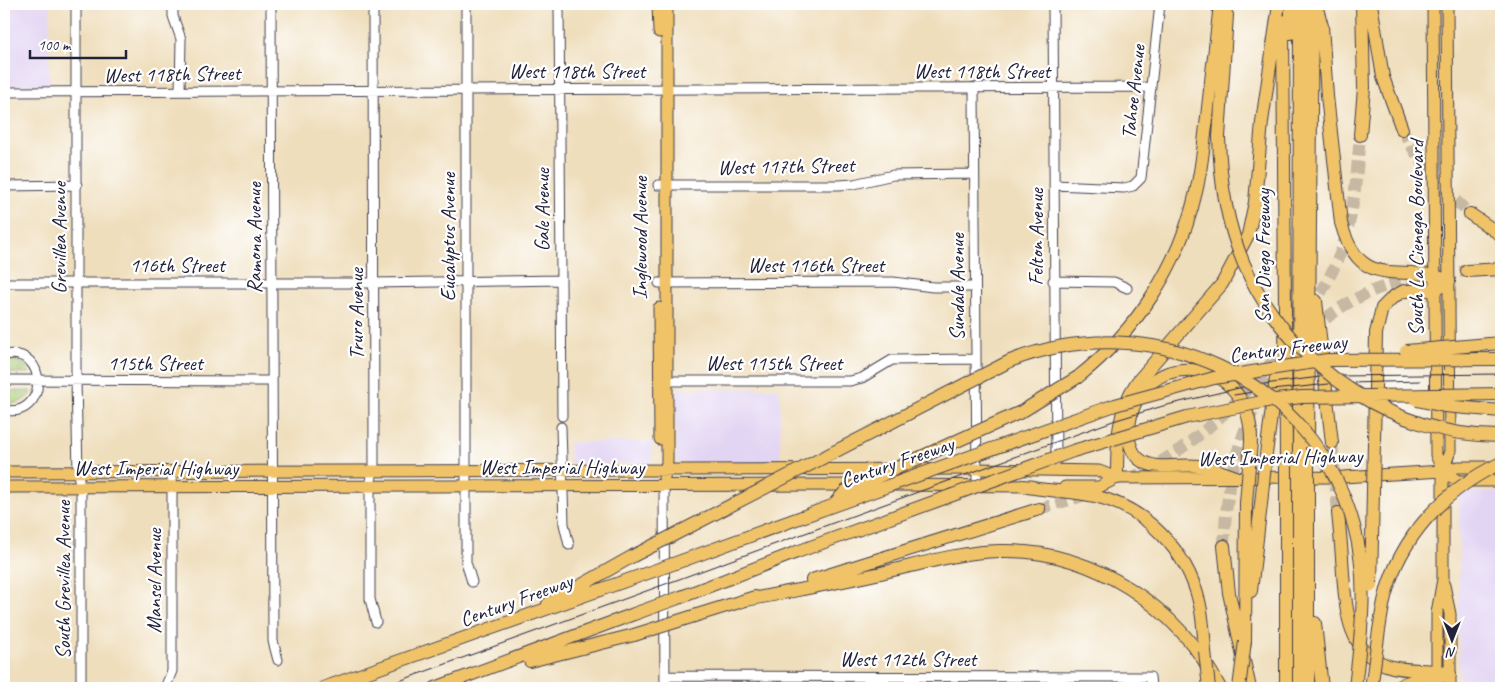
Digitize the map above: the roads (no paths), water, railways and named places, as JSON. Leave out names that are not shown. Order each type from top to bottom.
[{"type":"highway","points":[[832,506],[846,492],[1038,403],[1078,377],[1111,348],[1148,303],[1178,248],[1196,194],[1220,4]]},
{"type":"highway","points":[[1227,4],[1219,137],[1224,197],[1238,248],[1258,292],[1278,320],[1302,348],[1352,392],[1394,413],[1444,430],[1501,436]]},
{"type":"highway","points":[[1117,478],[1118,428],[1123,408],[1130,393],[1222,284],[1235,263],[1248,235],[1255,202],[1262,122],[1279,4]]},
{"type":"highway","name":"San Diego Freeway","points":[[1283,4],[1284,352],[1298,454],[1298,501],[1308,561],[1308,688]]},
{"type":"highway","points":[[1240,688],[1276,378],[1284,352],[1293,333],[1291,4]]},
{"type":"highway","points":[[1298,454],[1300,4]]},
{"type":"highway","points":[[1314,4],[1322,26],[1327,96],[1341,222],[1347,240],[1357,256],[1376,270],[1400,274],[1434,274],[1449,281]]},
{"type":"highway","name":"San Diego Freeway","points":[[1286,688],[1298,501],[1298,454],[1310,241],[1314,4]]},
{"type":"highway","points":[[1360,135],[1364,88],[1362,4]]},
{"type":"highway","points":[[1371,4],[1383,77],[1402,129]]},
{"type":"highway","points":[[1470,214],[1501,235]]},
{"type":"highway","points":[[1310,241],[1332,443]]},
{"type":"highway","points":[[1467,271],[1501,269]]},
{"type":"highway","points":[[1366,688],[1376,333],[1382,308],[1393,297],[1404,291],[1434,290],[1449,281]]},
{"type":"highway","points":[[522,620],[633,556],[993,368],[1050,348],[1092,341],[1126,341],[1161,346],[1206,360],[1256,388],[1300,427],[1332,473],[1354,526],[1363,575],[1366,688]]},
{"type":"highway","points":[[1327,360],[1439,347],[1501,343]]},
{"type":"highway","name":"Century Freeway","points":[[323,688],[522,620],[832,506],[1136,398],[1214,378],[1327,360],[1501,359]]},
{"type":"highway","points":[[1236,477],[1200,466],[1158,466],[1140,459],[1131,448],[1128,438],[1133,410],[1143,390],[1159,378],[1177,371],[1199,370],[1215,376],[1226,383],[1242,399],[1250,419],[1251,442],[1246,503],[1245,641]]},
{"type":"highway","points":[[435,688],[796,552],[1072,451],[1187,417],[1284,399],[1501,394]]},
{"type":"highway","points":[[1400,395],[1444,406],[1501,411]]},
{"type":"highway","points":[[1366,688],[1386,596],[1396,567],[1406,548],[1428,516],[1439,505],[1462,485],[1501,464]]},
{"type":"highway","points":[[1023,486],[1045,492],[1095,496],[1121,504],[1160,532],[1178,554],[1192,580],[1201,613],[1209,688]]},
{"type":"highway","points":[[1298,501],[1299,688]]},
{"type":"highway","points":[[475,674],[634,635],[1039,509]]},
{"type":"highway","points":[[1338,512],[1347,616],[1358,642],[1368,656],[1384,665],[1437,679]]},
{"type":"highway","points":[[1224,546],[1229,593],[1250,688]]},
{"type":"highway","points":[[747,600],[883,573],[956,555],[1001,551],[1044,555],[1072,562],[1104,574],[1147,600],[1187,638],[1206,663],[1220,688]]},
{"type":"highway","points":[[1308,561],[1322,688]]},
{"type":"highway","points":[[1396,688],[1413,680],[1437,679],[1450,674]]},
{"type":"main road","name":"Inglewood Avenue","points":[[658,4],[662,88],[663,283],[663,381],[660,462],[664,471],[664,485]]},
{"type":"main road","name":"Inglewood Avenue","points":[[662,88],[666,4]]},
{"type":"main road","name":"South La Cienega Boulevard","points":[[1433,4],[1436,455],[1443,471]]},
{"type":"main road","name":"South La Cienega Boulevard","points":[[1437,679],[1437,613],[1443,579],[1443,471],[1450,451],[1447,4]]},
{"type":"main road","name":"West Imperial Highway","points":[[4,472],[562,472],[977,469],[1099,471],[1117,478],[1343,477],[1443,471],[1458,467],[1501,467]]},
{"type":"main road","name":"West Imperial Highway","points":[[1443,471],[1458,481],[1501,481]]},
{"type":"main road","name":"West Imperial Highway","points":[[4,487],[977,485],[1099,487],[1117,478]]},
{"type":"main road","name":"South La Cienega Boulevard","points":[[1443,579],[1450,614],[1450,688]]},
{"type":"street","name":"Grevillea Avenue","points":[[76,4],[76,380],[78,472]]},
{"type":"street","points":[[173,4],[173,16],[181,39],[180,90]]},
{"type":"street","name":"Ramona Avenue","points":[[271,4],[274,471],[273,641],[278,660]]},
{"type":"street","name":"Truro Avenue","points":[[373,4],[373,472],[370,486],[370,599],[376,622]]},
{"type":"street","name":"Eucalyptus Avenue","points":[[466,4],[466,562],[472,582]]},
{"type":"street","name":"Gale Avenue","points":[[560,4],[562,416]]},
{"type":"street","name":"Felton Avenue","points":[[1053,4],[1056,470]]},
{"type":"street","name":"Tahoe Avenue","points":[[1054,185],[1124,188],[1138,183],[1142,172],[1160,4]]},
{"type":"street","name":"West 118th Street","points":[[4,92],[559,88],[1151,88]]},
{"type":"street","name":"Sundale Avenue","points":[[974,89],[974,359],[977,485]]},
{"type":"street","name":"West 117th Street","points":[[662,185],[839,186],[893,175],[974,174]]},
{"type":"street","points":[[4,186],[77,185]]},
{"type":"street","name":"116th Street","points":[[4,283],[373,283],[560,280]]},
{"type":"street","points":[[1054,281],[1114,282],[1127,288]]},
{"type":"street","name":"West 116th Street","points":[[663,283],[893,282],[933,287],[974,287]]},
{"type":"street","points":[[4,355],[10,354],[24,357],[36,370],[39,380],[38,391],[33,399],[23,408],[14,411],[4,410]]},
{"type":"street","name":"West 115th Street","points":[[663,381],[850,381],[862,378],[892,360],[974,359]]},
{"type":"street","name":"115th Street","points":[[4,380],[272,381]]},
{"type":"street","points":[[561,427],[564,524],[569,545]]},
{"type":"street","name":"South Grevillea Avenue","points":[[78,472],[80,487],[81,688]]},
{"type":"street","name":"Mansel Avenue","points":[[165,688],[172,671],[172,472]]},
{"type":"street","points":[[664,485],[665,688]]},
{"type":"street","name":"West 112th Street","points":[[665,676],[1150,677],[1151,688]]},
{"type":"tunnel","points":[[1402,129],[1416,154],[1432,175],[1470,214]]},
{"type":"tunnel","points":[[1311,308],[1325,286],[1335,265],[1349,226],[1356,184],[1360,135]]},
{"type":"tunnel","points":[[1312,330],[1331,315],[1366,293],[1403,281],[1467,271]]},
{"type":"tunnel","points":[[1129,479],[1174,453],[1217,420],[1255,382],[1288,341]]},
{"type":"tunnel","points":[[1224,546],[1228,499],[1237,454],[1253,410],[1278,370]]},
{"type":"tunnel","points":[[1332,443],[1338,513]]},
{"type":"tunnel","points":[[1039,509],[1089,494]]},
{"type":"tram line","points":[[1340,376],[1501,374]]},
{"type":"tram line","points":[[1264,384],[1320,377]]},
{"type":"tram line","points":[[1350,383],[1420,381]]},
{"type":"tram line","points":[[1272,390],[1329,384]]},
{"type":"tram line","points":[[380,688],[1113,421],[1163,406],[1243,387]]},
{"type":"tram line","points":[[1234,395],[1253,392]]}]
